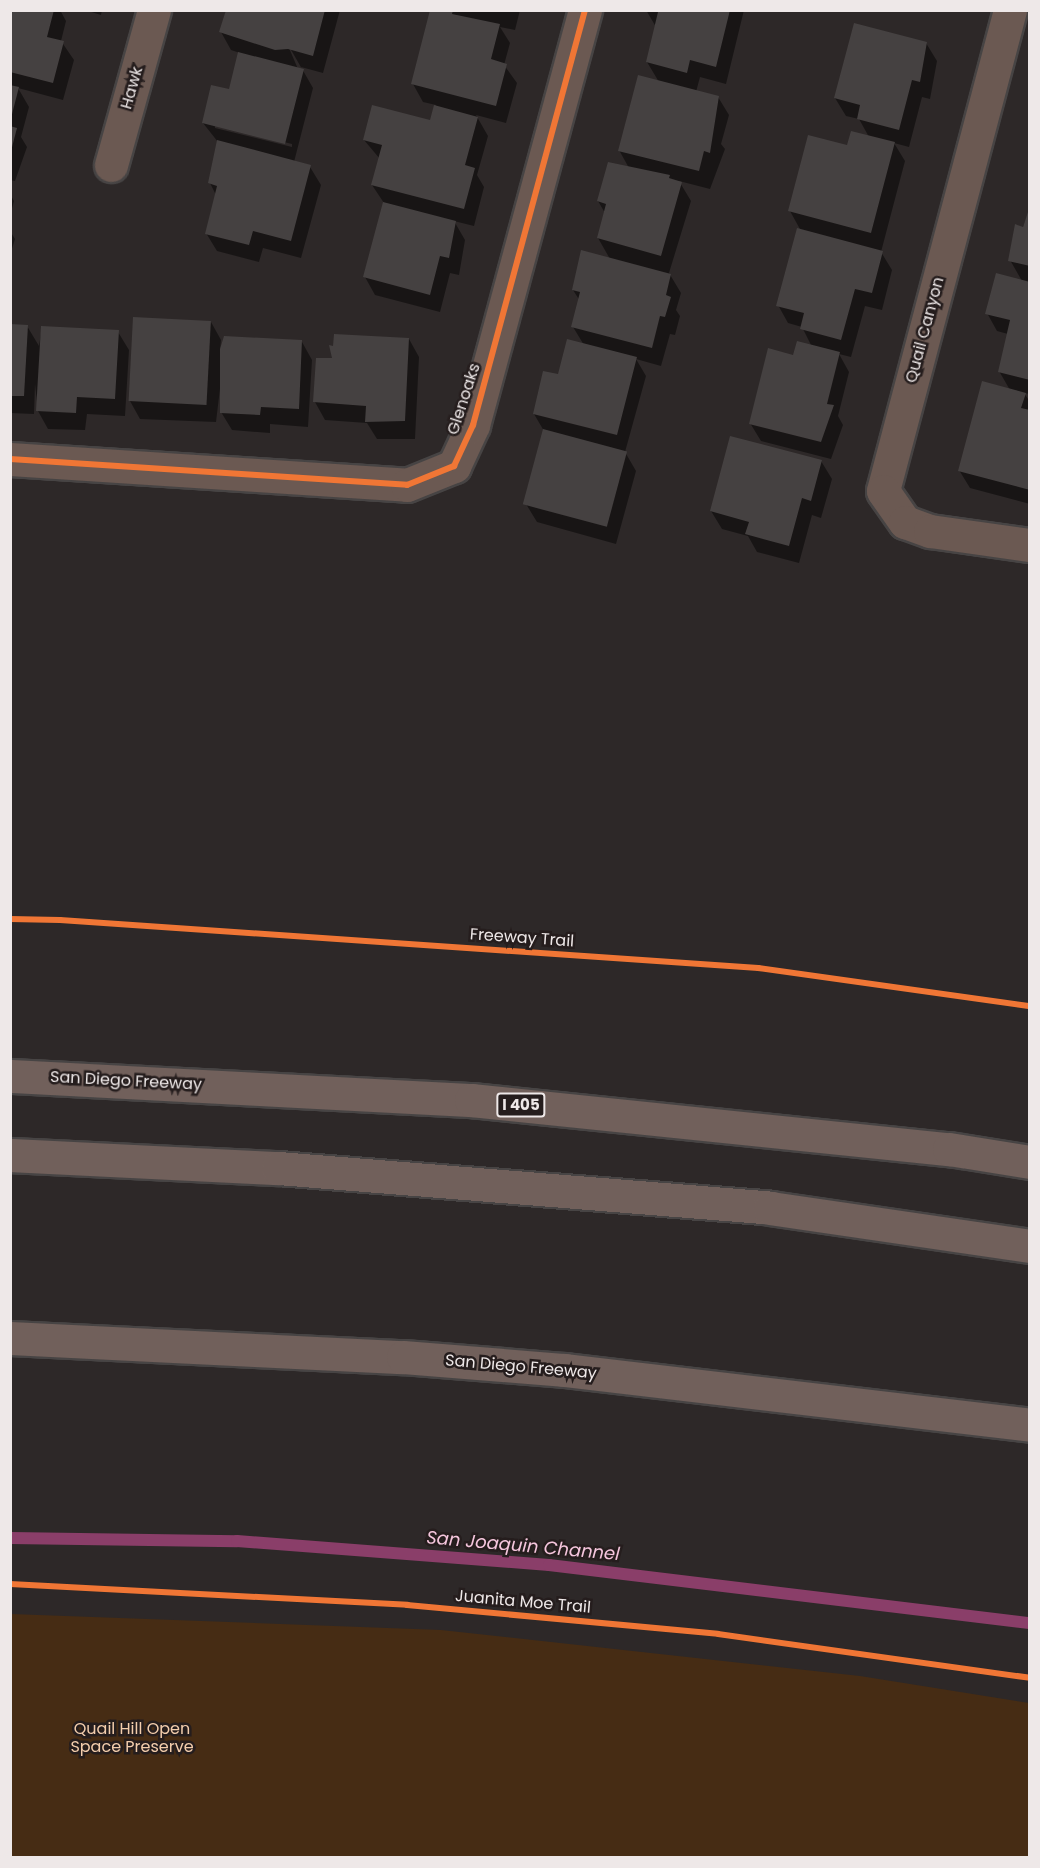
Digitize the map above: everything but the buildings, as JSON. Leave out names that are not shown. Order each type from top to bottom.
[{"type":"highway","name":"San Diego Freeway","points":[[10,1076],[471,1100],[949,1149],[1029,1162]]},
{"type":"highway","points":[[10,1155],[278,1168],[770,1208],[1029,1246]]},
{"type":"highway","name":"San Diego Freeway","points":[[10,1338],[403,1357],[553,1369],[1029,1425]]},
{"type":"street","name":"Hawk","points":[[111,165],[154,10]]},
{"type":"street","name":"Glenoaks","points":[[10,459],[407,485],[454,466],[474,425],[585,10]]},
{"type":"street","name":"Quail Canyon","points":[[1010,10],[883,490],[905,522],[930,531],[1029,545]]},
{"type":"green space","name":"Quail Hill Open Space Preserve","points":[[11,1614],[441,1630],[860,1676],[1029,1703],[1029,1857],[11,1857]]},
{"type":"waterway","name":"San Joaquin Channel","points":[[10,1538],[237,1541],[549,1565],[1030,1623]]},
{"type":"cycle path","points":[[10,459],[407,485],[454,466],[473,425],[585,10]]},
{"type":"cycle path","name":"Freeway Trail","points":[[10,919],[60,920],[758,968],[1030,1006]]},
{"type":"cycle path","name":"Juanita Moe Trail","points":[[10,1584],[407,1605],[718,1634],[1030,1678]]}]
